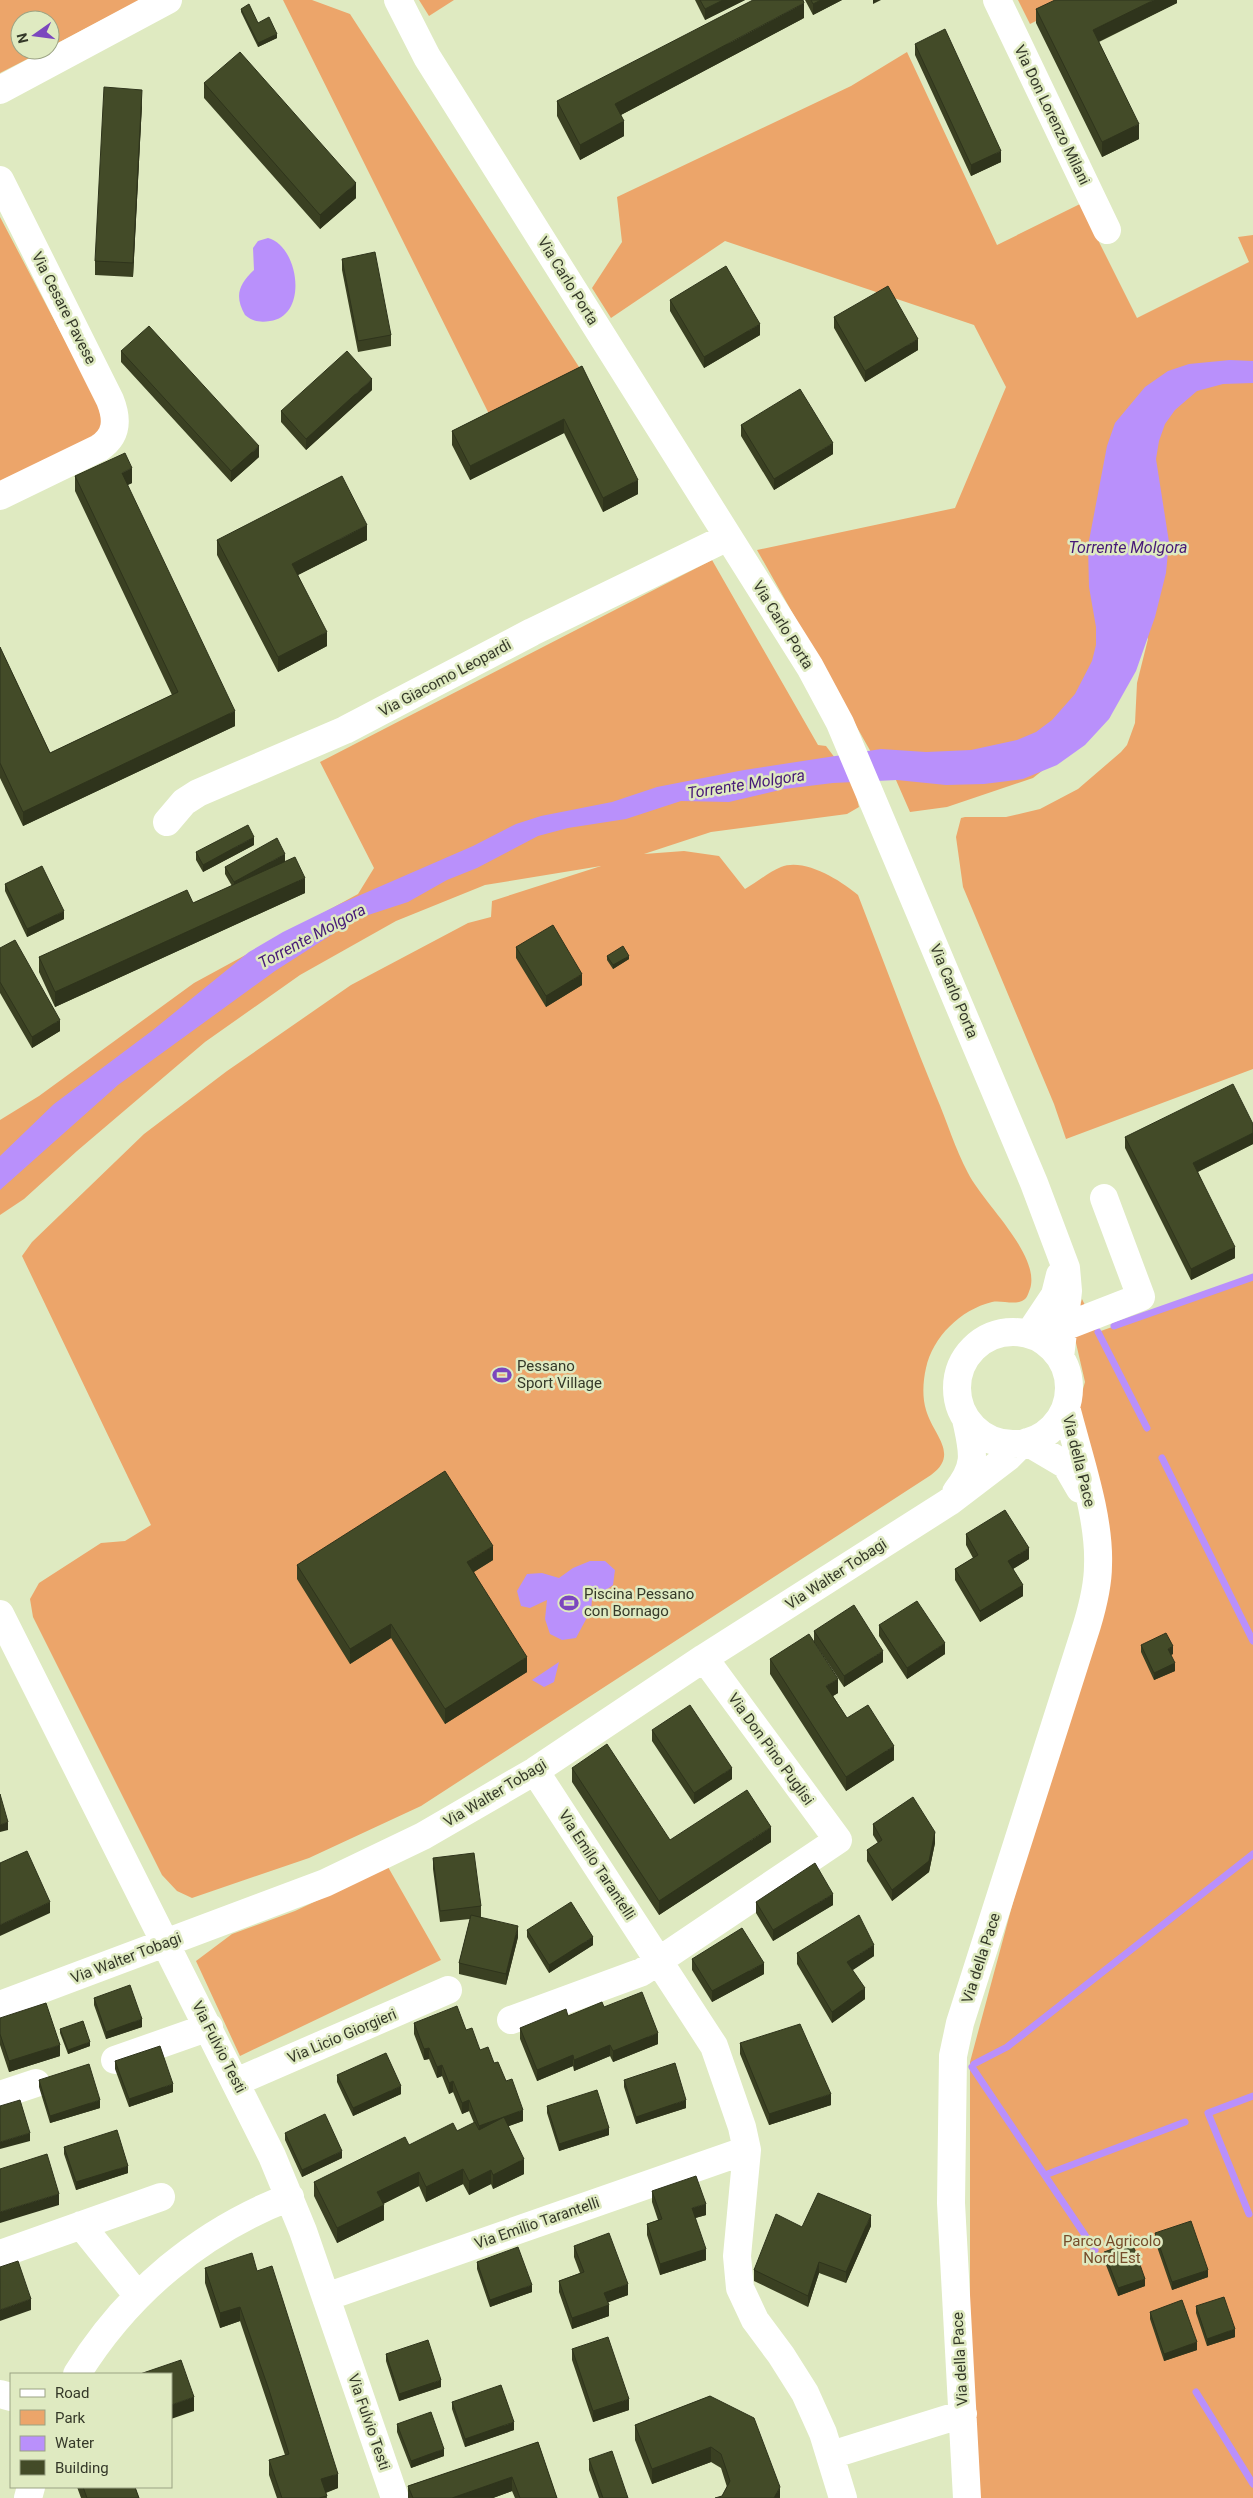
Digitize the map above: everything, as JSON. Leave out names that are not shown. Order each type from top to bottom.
[{"type":"street","points":[[0,90],[168,0]]},
{"type":"street","name":"Via Carlo Porta","points":[[379,0],[427,57]]},
{"type":"street","name":"Via Carlo Porta","points":[[398,0],[427,57],[810,666],[840,723],[1055,1236],[1068,1279],[1060,1357]]},
{"type":"street","name":"Via Don Lorenzo Milani","points":[[997,0],[1107,230]]},
{"type":"street","name":"Via Cesare Pavese","points":[[0,180],[110,400],[115,421],[111,438],[92,452],[0,496]]},
{"type":"street","name":"Via Giacomo Leopardi","points":[[167,822],[184,802],[198,793],[345,730],[532,632],[728,537]]},
{"type":"street","points":[[1064,1327],[1141,1297],[1104,1198]]},
{"type":"street","name":"Via Carlo Porta","points":[[1029,1334],[1048,1308],[1058,1285],[1060,1271],[1055,1236]]},
{"type":"street","points":[[1010,1332],[1029,1334],[1047,1343],[1060,1357],[1068,1380],[1066,1407],[1051,1429],[1040,1438],[1024,1443],[1007,1444],[992,1441],[979,1433],[966,1420],[958,1402],[956,1387],[958,1375],[966,1356],[980,1342],[995,1334],[1010,1332]]},
{"type":"street","name":"Via della Pace","points":[[967,2498],[951,2203],[953,2056],[960,2023],[1093,1602],[1098,1565],[1097,1534],[1066,1407]]},
{"type":"street","name":"Via Walter Tobagi","points":[[949,1502],[972,1469],[973,1453],[966,1420]]},
{"type":"street","name":"Via Walter Tobagi","points":[[0,2006],[333,1880],[422,1836],[535,1771],[704,1658],[949,1502],[1024,1443]]},
{"type":"street","name":"Via della Pace","points":[[1024,1443],[1056,1458],[1069,1468],[1092,1516]]},
{"type":"street","name":"Via Fulvio Testi","points":[[3,1627],[209,2027],[290,2197],[395,2498]]},
{"type":"street","name":"Via Don Pino Puglisi","points":[[659,1960],[838,1840],[704,1658]]},
{"type":"street","name":"Via Emilo Tarantelli","points":[[535,1771],[714,2046],[742,2127],[747,2150],[737,2256],[740,2288],[755,2320],[781,2355],[805,2393],[831,2455],[843,2498]]},
{"type":"street","points":[[511,2020],[628,1979],[659,1960]]},
{"type":"street","name":"Via Licio Giorgieri","points":[[236,2082],[448,1990]]},
{"type":"street","points":[[115,2060],[209,2027]]},
{"type":"street","points":[[0,2096],[36,2083]]},
{"type":"street","name":"Via Emilio Tarantelli","points":[[326,2297],[747,2150]]},
{"type":"street","points":[[0,2254],[160,2197]]},
{"type":"street","points":[[79,2373],[101,2338],[138,2296],[174,2263],[214,2234],[262,2208],[290,2197]]},
{"type":"street","points":[[81,2225],[138,2296]]},
{"type":"street","name":"Via della Pace","points":[[831,2455],[963,2414]]},
{"type":"green space","points":[[0,0],[140,0],[60,42],[60,10],[10,10],[10,60],[25,60],[0,73]]},
{"type":"green space","points":[[283,0],[312,0],[350,14],[581,370],[489,414]]},
{"type":"green space","points":[[419,0],[454,0],[429,16]]},
{"type":"green space","points":[[1018,0],[1078,0],[1030,24]]},
{"type":"green space","points":[[907,52],[997,245],[1080,204],[1137,318],[1249,262],[1238,237],[1253,235],[1253,1069],[1066,1139],[1054,1104],[963,887],[956,837],[961,818],[1006,817],[1040,809],[1078,789],[1127,745],[1135,723],[1137,683],[1148,639],[1134,606],[1110,717],[1033,778],[947,807],[910,812],[885,755],[872,754],[757,550],[955,508],[1006,387],[974,325],[725,241],[611,318],[592,288],[622,242],[617,197],[851,86]]},
{"type":"green space","points":[[0,217],[102,411],[101,432],[0,484]]},
{"type":"green space","name":"Pessano Sport Village","points":[[712,560],[818,745],[826,746],[853,782],[859,807],[847,814],[711,832],[644,854],[684,851],[719,856],[745,889],[781,867],[800,865],[833,877],[858,895],[963,1164],[975,1185],[1019,1245],[1027,1261],[1031,1275],[1029,1293],[1022,1301],[1011,1303],[992,1302],[969,1311],[950,1326],[935,1346],[925,1373],[923,1389],[929,1419],[944,1452],[943,1460],[931,1475],[421,1806],[309,1858],[192,1898],[177,1891],[162,1875],[33,1617],[30,1599],[39,1583],[101,1543],[125,1541],[151,1525],[22,1256],[32,1242],[144,1134],[227,1071],[351,985],[468,923],[491,917],[492,901],[601,866],[485,885],[396,921],[300,975],[205,1042],[77,1151],[24,1199],[0,1215],[0,1120],[39,1096],[194,983],[358,894],[374,868],[320,762]]},
{"type":"green space","name":"Parco Agricolo Nord Est","points":[[1253,1277],[1253,2498],[976,2498],[970,2386],[970,2062],[1054,1750],[1094,1639],[1075,1417],[1085,1382],[1073,1330],[1082,1299],[1098,1332]]},
{"type":"green space","points":[[388,1867],[441,1960],[240,2056],[196,1961],[232,1934],[295,1911]]},
{"type":"water","points":[[268,238],[279,244],[293,266],[295,295],[290,307],[282,316],[270,321],[260,322],[250,319],[245,315],[239,296],[242,285],[254,270],[253,248],[258,241]]},
{"type":"water","name":"Torrente Molgora","points":[[1230,360],[1253,361],[1253,383],[1223,384],[1197,391],[1175,410],[1165,424],[1159,441],[1156,459],[1169,542],[1166,573],[1155,617],[1136,671],[1109,719],[1085,745],[1057,765],[1023,779],[984,784],[946,785],[897,780],[833,783],[784,789],[729,802],[681,801],[626,819],[568,828],[538,836],[477,868],[447,880],[408,902],[356,919],[275,971],[118,1085],[0,1190],[0,1156],[54,1104],[153,1030],[249,952],[283,932],[342,903],[473,846],[516,824],[541,816],[612,802],[657,787],[744,770],[881,749],[926,752],[971,750],[1017,740],[1036,732],[1052,720],[1075,694],[1092,661],[1096,645],[1096,627],[1089,587],[1088,546],[1107,446],[1115,423],[1145,387],[1168,371],[1189,364]]},
{"type":"water","name":"Piscina Pessano con Bornago","points":[[590,1561],[605,1561],[615,1570],[613,1585],[592,1600],[591,1610],[576,1638],[562,1640],[550,1634],[545,1619],[547,1600],[530,1608],[521,1606],[517,1591],[527,1574],[542,1573],[559,1578],[573,1568]]},
{"type":"water","points":[[559,1662],[554,1682],[544,1687],[532,1680]]},
{"type":"building","points":[[700,0],[723,0],[705,9]]},
{"type":"building","points":[[753,0],[803,0],[804,3],[615,104],[624,121],[580,145],[557,101]]},
{"type":"building","points":[[811,0],[821,0],[813,4]]},
{"type":"building","points":[[1055,0],[1154,0],[1093,30],[1139,124],[1102,142],[1036,9]]},
{"type":"building","points":[[249,4],[258,23],[269,17],[277,34],[258,43],[241,9]]},
{"type":"building","points":[[945,29],[1001,151],[971,165],[915,44]]},
{"type":"building","points":[[240,52],[356,183],[320,215],[204,83]]},
{"type":"building","points":[[104,87],[142,90],[133,263],[95,261]]},
{"type":"building","points":[[375,252],[391,335],[358,341],[342,259]]},
{"type":"building","points":[[726,266],[760,324],[704,357],[670,300]]},
{"type":"building","points":[[888,286],[918,339],[865,371],[834,317]]},
{"type":"building","points":[[149,326],[259,446],[231,471],[121,351]]},
{"type":"building","points":[[347,351],[372,379],[306,439],[281,411]]},
{"type":"building","points":[[582,366],[638,480],[603,498],[564,419],[470,466],[452,431]]},
{"type":"building","points":[[800,389],[833,443],[774,479],[741,425]]},
{"type":"building","points":[[125,453],[132,468],[122,473],[235,711],[23,812],[0,763],[0,647],[50,753],[178,692],[75,476]]},
{"type":"building","points":[[342,476],[367,525],[292,564],[327,632],[278,657],[217,540]]},
{"type":"building","points":[[248,825],[254,837],[203,865],[196,852]]},
{"type":"building","points":[[277,838],[285,854],[234,882],[225,867]]},
{"type":"building","points":[[295,857],[305,878],[55,992],[39,957],[187,890],[193,903]]},
{"type":"building","points":[[42,866],[64,911],[27,929],[5,884]]},
{"type":"building","points":[[553,925],[582,974],[546,996],[516,947]]},
{"type":"building","points":[[15,940],[60,1020],[32,1037],[0,982],[0,948]]},
{"type":"building","points":[[623,946],[629,956],[613,965],[607,956]]},
{"type":"building","points":[[1233,1084],[1253,1124],[1253,1133],[1193,1163],[1235,1247],[1191,1269],[1125,1137]]},
{"type":"building","points":[[445,1471],[493,1546],[467,1562],[527,1657],[445,1709],[391,1624],[350,1649],[297,1565]]},
{"type":"building","points":[[1005,1510],[1029,1548],[1008,1561],[1023,1585],[980,1611],[955,1569],[978,1555],[966,1534]]},
{"type":"building","points":[[917,1601],[945,1643],[907,1668],[879,1625]]},
{"type":"building","points":[[854,1605],[883,1651],[844,1676],[814,1631]]},
{"type":"building","points":[[1166,1633],[1173,1646],[1168,1649],[1175,1663],[1154,1673],[1141,1645]]},
{"type":"building","points":[[809,1634],[838,1679],[826,1686],[847,1718],[868,1705],[894,1746],[846,1777],[770,1659]]},
{"type":"building","points":[[690,1705],[732,1768],[694,1793],[652,1730]]},
{"type":"building","points":[[607,1744],[670,1840],[747,1790],[771,1827],[659,1901],[572,1768]]},
{"type":"building","points":[[0,1794],[8,1822],[0,1825]]},
{"type":"building","points":[[913,1797],[935,1832],[929,1861],[892,1890],[867,1850],[882,1840],[873,1824]]},
{"type":"building","points":[[27,1851],[50,1902],[0,1925],[0,1863]]},
{"type":"building","points":[[474,1853],[481,1906],[440,1911],[433,1858]]},
{"type":"building","points":[[815,1863],[833,1894],[773,1930],[756,1902]]},
{"type":"building","points":[[571,1902],[593,1937],[549,1965],[527,1930]]},
{"type":"building","points":[[471,1915],[518,1926],[506,1974],[459,1963]]},
{"type":"building","points":[[859,1915],[874,1945],[847,1962],[865,1988],[832,2012],[797,1953]]},
{"type":"building","points":[[742,1928],[764,1963],[712,1991],[692,1959]]},
{"type":"building","points":[[130,1985],[142,2019],[106,2032],[94,1998]]},
{"type":"building","points":[[642,1992],[658,2033],[613,2051],[610,2045],[574,2060],[573,2055],[537,2070],[520,2028],[566,2009],[568,2016],[602,2002],[604,2007]]},
{"type":"building","points":[[46,2003],[60,2045],[9,2061],[0,2034],[0,2018]]},
{"type":"building","points":[[457,2006],[466,2030],[472,2028],[480,2050],[488,2047],[494,2063],[498,2062],[506,2081],[512,2079],[523,2110],[479,2126],[469,2100],[462,2103],[453,2081],[449,2083],[442,2065],[437,2067],[429,2048],[424,2049],[414,2023]]},
{"type":"building","points":[[83,2021],[90,2042],[68,2050],[60,2029]]},
{"type":"building","points":[[800,2024],[831,2094],[769,2114],[740,2043]]},
{"type":"building","points":[[160,2046],[173,2084],[129,2099],[115,2061]]},
{"type":"building","points":[[386,2053],[401,2086],[353,2108],[337,2075]]},
{"type":"building","points":[[675,2063],[686,2100],[636,2117],[624,2080]]},
{"type":"building","points":[[89,2064],[100,2100],[50,2116],[39,2080]]},
{"type":"building","points":[[597,2090],[609,2128],[559,2144],[547,2106]]},
{"type":"building","points":[[20,2100],[30,2133],[0,2142],[0,2106]]},
{"type":"building","points":[[325,2114],[342,2151],[302,2170],[285,2133]]},
{"type":"building","points":[[504,2117],[524,2159],[493,2175],[491,2170],[469,2181],[463,2169],[426,2187],[419,2172],[377,2192],[384,2205],[337,2228],[314,2182],[405,2137],[409,2145],[453,2123],[457,2131],[475,2122],[479,2130]]},
{"type":"building","points":[[117,2130],[128,2166],[76,2182],[64,2147]]},
{"type":"building","points":[[47,2154],[59,2194],[0,2212],[0,2169]]},
{"type":"building","points":[[696,2176],[706,2204],[692,2208],[706,2249],[660,2264],[647,2224],[662,2219],[652,2191]]},
{"type":"building","points":[[818,2193],[871,2215],[846,2272],[819,2262],[808,2296],[754,2270],[776,2214],[802,2227]]},
{"type":"building","points":[[1191,2221],[1208,2270],[1172,2282],[1155,2233]]},
{"type":"building","points":[[609,2233],[628,2284],[604,2293],[609,2305],[572,2318],[559,2281],[584,2272],[574,2246]]},
{"type":"building","points":[[1132,2242],[1145,2279],[1118,2288],[1104,2252]]},
{"type":"building","points":[[518,2247],[532,2285],[490,2300],[477,2262]]},
{"type":"building","points":[[252,2253],[257,2271],[272,2266],[338,2474],[321,2479],[327,2496],[319,2498],[282,2498],[269,2460],[289,2454],[269,2390],[240,2307],[220,2313],[205,2268]]},
{"type":"building","points":[[18,2261],[31,2299],[0,2310],[0,2267]]},
{"type":"building","points":[[1224,2297],[1235,2329],[1207,2339],[1196,2306]]},
{"type":"building","points":[[1182,2300],[1197,2342],[1164,2354],[1150,2312]]},
{"type":"building","points":[[608,2337],[629,2399],[593,2411],[572,2349]]},
{"type":"building","points":[[428,2340],[441,2380],[399,2394],[386,2354]]},
{"type":"building","points":[[181,2360],[194,2397],[172,2405],[172,2373],[143,2373]]},
{"type":"building","points":[[501,2385],[514,2422],[465,2439],[452,2402]]},
{"type":"building","points":[[710,2396],[754,2418],[780,2487],[774,2498],[715,2498],[722,2496],[730,2481],[721,2454],[711,2447],[652,2469],[635,2425]]},
{"type":"building","points":[[431,2412],[444,2449],[411,2461],[397,2424]]},
{"type":"building","points":[[538,2442],[557,2498],[520,2498],[512,2477],[452,2498],[413,2498],[408,2486]]},
{"type":"building","points":[[612,2451],[628,2498],[603,2498],[589,2459]]},
{"type":"building","points":[[83,2488],[135,2488],[139,2498],[87,2498]]},
{"type":"waterway","points":[[1114,1326],[1253,1277]]},
{"type":"waterway","points":[[1098,1332],[1147,1428]]},
{"type":"waterway","points":[[1162,1458],[1253,1641]]},
{"type":"waterway","points":[[974,2064],[1007,2047],[1253,1854]]},
{"type":"waterway","points":[[972,2067],[1095,2250]]},
{"type":"waterway","points":[[1249,2214],[1208,2113],[1253,2096]]},
{"type":"waterway","points":[[1045,2175],[1185,2122]]},
{"type":"waterway","points":[[1196,2392],[1253,2484]]},
{"type":"place","name":"Pessano Sport Village","points":[[502,1375]]},
{"type":"place","name":"Piscina Pessano con Bornago","points":[[569,1603]]}]
